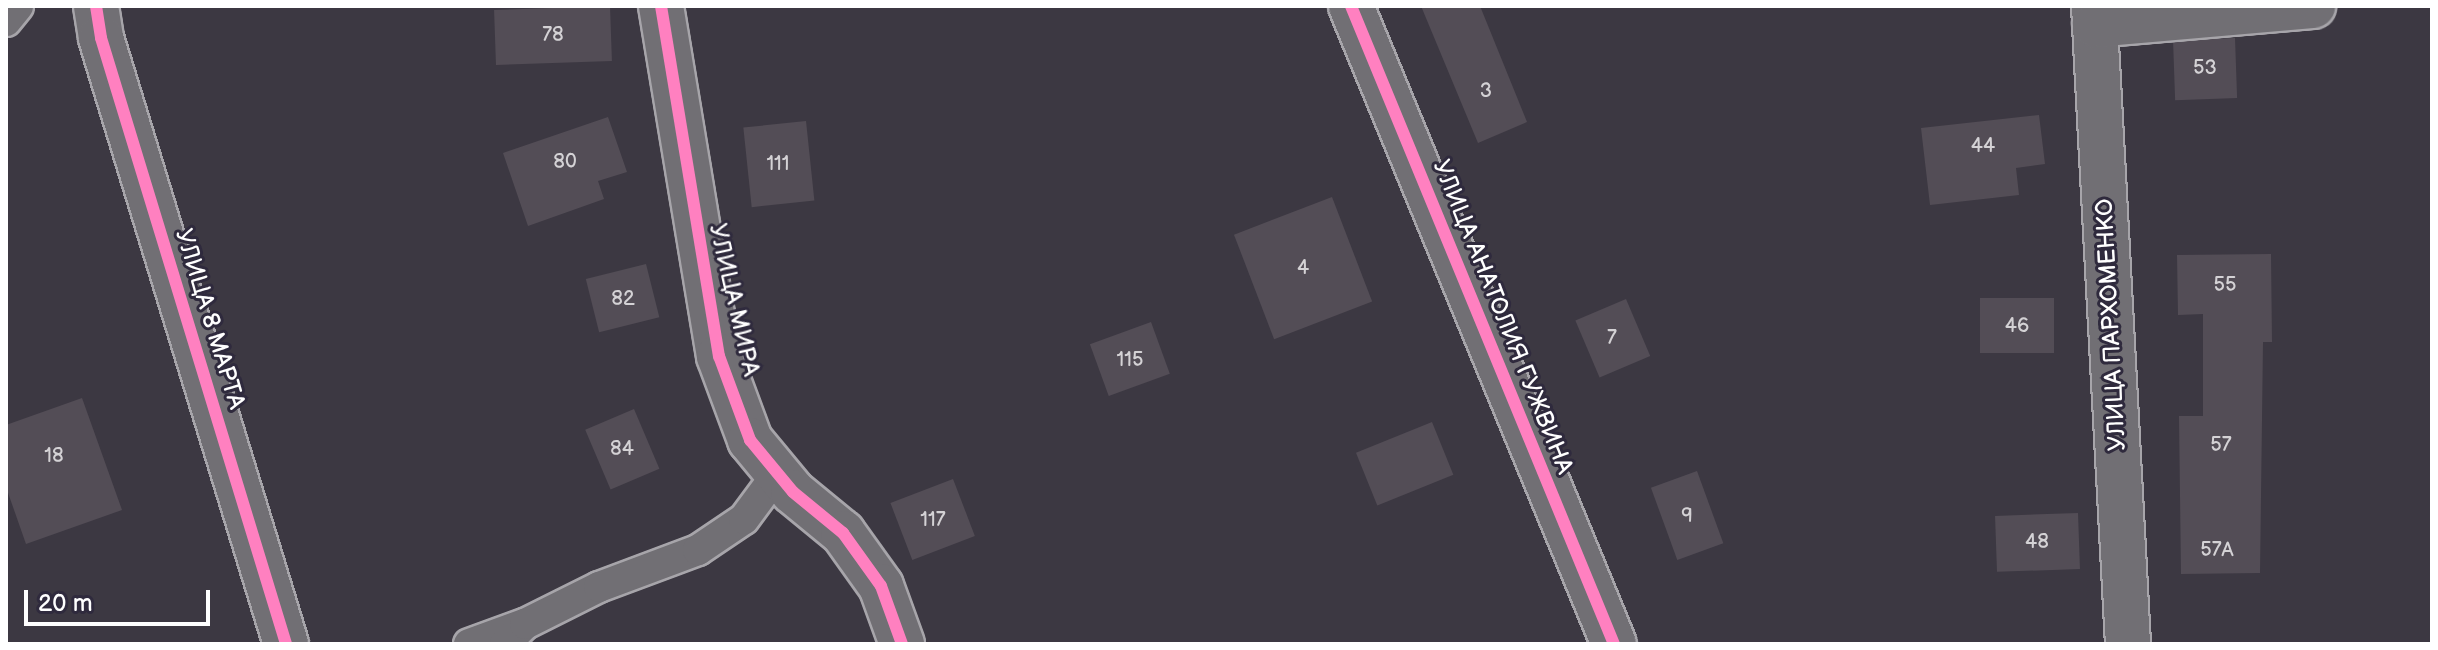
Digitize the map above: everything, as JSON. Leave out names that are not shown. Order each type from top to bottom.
[{"type":"street","name":"УЛИЦА 8 МАРТА","points":[[96,6],[101,38],[290,641]]},
{"type":"street","name":"УЛИЦА МИРА","points":[[661,6],[719,356],[750,440],[778,473],[843,533],[881,586],[902,644]]},
{"type":"street","name":"УЛИЦА АНАТОЛИЯ ГУЖВИНА","points":[[1351,6],[1614,644]]},
{"type":"street","points":[[2095,16],[2313,6]]},
{"type":"street","name":"УЛИЦА ПАРХОМЕНКО","points":[[2095,16],[2128,644]]},
{"type":"lane","points":[[6,21],[18,6]]},
{"type":"lane","points":[[469,644],[515,634],[599,587],[698,550],[744,519],[778,473]]},
{"type":"building","points":[[610,6],[612,61],[496,65],[494,10]]},
{"type":"building","points":[[1421,6],[1480,6],[1527,122],[1478,143]]},
{"type":"building","points":[[2235,38],[2237,98],[2175,100],[2173,40]]},
{"type":"building","points":[[2039,115],[2045,164],[2016,168],[2019,195],[1930,205],[1921,128]]},
{"type":"building","points":[[608,117],[627,172],[598,181],[604,199],[528,226],[503,153]]},
{"type":"building","points":[[806,121],[814,201],[752,207],[743,128]]},
{"type":"building","points":[[1332,197],[1372,302],[1274,339],[1234,235]]},
{"type":"building","points":[[2271,254],[2272,342],[2263,342],[2260,573],[2181,574],[2179,416],[2203,416],[2203,314],[2178,315],[2177,255]]},
{"type":"building","points":[[646,264],[659,317],[599,332],[586,279]]},
{"type":"building","points":[[1980,298],[2054,298],[2054,353],[1980,353]]},
{"type":"building","points":[[1626,299],[1650,356],[1600,378],[1575,320]]},
{"type":"building","points":[[1151,322],[1170,374],[1109,396],[1090,344]]},
{"type":"building","points":[[82,398],[122,510],[26,544],[6,487],[6,425]]},
{"type":"building","points":[[634,409],[659,469],[611,490],[585,430]]},
{"type":"building","points":[[1432,422],[1453,475],[1377,506],[1356,453]]},
{"type":"building","points":[[1697,471],[1723,543],[1677,560],[1651,488]]},
{"type":"building","points":[[953,479],[975,536],[912,560],[890,503]]},
{"type":"building","points":[[2078,513],[2080,569],[1997,572],[1995,516]]},
{"type":"cycle path","points":[[96,6],[101,38],[286,644]]},
{"type":"cycle path","points":[[661,6],[719,356],[750,440],[793,492],[843,533],[881,586],[902,644]]},
{"type":"cycle path","points":[[1351,6],[1614,644]]}]
